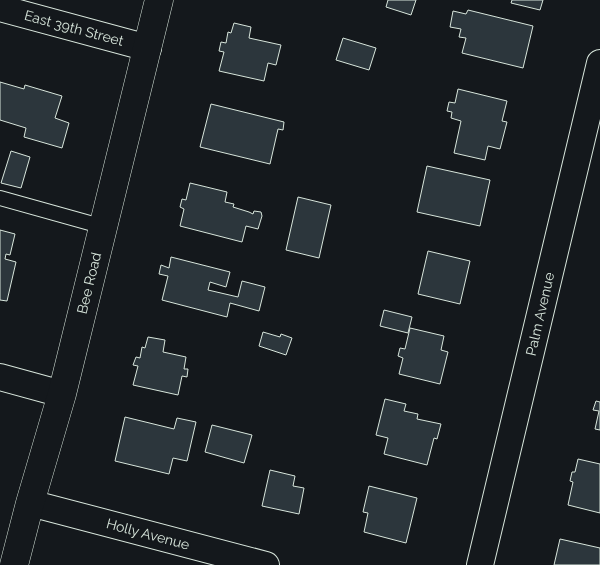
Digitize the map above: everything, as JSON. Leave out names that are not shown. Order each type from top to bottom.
[{"type":"main road","name":"Bee Road","points":[[14,565],[62,394],[160,0]]},
{"type":"street","name":"East 39th Street","points":[[0,8],[148,48]]},
{"type":"street","name":"Palm Avenue","points":[[480,565],[600,63]]},
{"type":"street","points":[[0,378],[62,394]]},
{"type":"street","name":"Holly Avenue","points":[[30,503],[266,565]]},
{"type":"lane","points":[[0,198],[104,227]]},
{"type":"building","points":[[388,0],[416,0],[411,15],[386,7]]},
{"type":"building","points":[[512,0],[543,0],[540,10],[511,3]]},
{"type":"building","points":[[468,10],[533,26],[523,68],[462,53],[466,38],[459,37],[461,29],[450,27],[453,11],[466,14]]},
{"type":"building","points":[[234,23],[251,27],[249,38],[281,45],[276,65],[268,63],[264,81],[219,71],[224,52],[219,51],[221,42],[226,43],[228,32],[231,33]]},
{"type":"building","points":[[343,38],[376,48],[369,70],[336,60]]},
{"type":"building","points":[[0,82],[24,89],[25,85],[62,96],[55,118],[69,123],[62,148],[24,137],[26,128],[0,120]]},
{"type":"building","points":[[458,89],[507,101],[502,121],[507,122],[500,149],[488,146],[485,160],[454,153],[461,121],[451,118],[452,112],[447,111],[449,102],[455,103]]},
{"type":"building","points":[[211,104],[284,122],[283,130],[278,129],[270,164],[200,147]]},
{"type":"building","points":[[11,151],[30,157],[21,188],[1,183]]},
{"type":"building","points":[[427,166],[490,180],[480,226],[417,212]]},
{"type":"building","points":[[190,183],[227,192],[225,202],[234,204],[233,207],[253,214],[254,211],[261,212],[262,216],[258,229],[246,226],[242,242],[180,226],[184,209],[180,207],[182,199],[186,200]]},
{"type":"building","points":[[298,197],[331,205],[319,258],[286,250]]},
{"type":"building","points":[[0,230],[15,234],[10,255],[6,254],[5,259],[16,262],[7,301],[0,300]]},
{"type":"building","points":[[428,251],[470,261],[460,304],[418,294]]},
{"type":"building","points":[[171,257],[230,272],[226,287],[210,282],[208,290],[238,297],[242,281],[265,287],[259,311],[230,303],[227,317],[162,300],[168,276],[159,274],[161,265],[169,268]]},
{"type":"building","points":[[384,310],[412,317],[408,333],[380,326]]},
{"type":"building","points":[[410,328],[444,336],[441,350],[448,352],[440,384],[399,374],[403,358],[398,356],[400,348],[405,349]]},
{"type":"building","points":[[263,332],[280,337],[281,334],[292,338],[286,355],[259,346]]},
{"type":"building","points":[[148,337],[165,340],[163,352],[186,357],[184,369],[188,369],[187,377],[182,376],[178,395],[133,385],[138,366],[133,365],[136,357],[140,358],[142,347],[145,348]]},
{"type":"building","points":[[385,399],[406,404],[404,411],[418,414],[417,419],[441,424],[437,439],[434,438],[427,465],[384,454],[388,438],[376,435]]},
{"type":"building","points":[[596,401],[600,402],[600,430],[595,429],[599,411],[593,410]]},
{"type":"building","points":[[125,417],[174,429],[177,418],[196,422],[187,461],[173,458],[169,474],[115,461]]},
{"type":"building","points":[[212,425],[252,435],[244,463],[205,452]]},
{"type":"building","points":[[578,459],[600,464],[600,513],[568,505],[573,482],[570,481],[572,472],[575,472]]},
{"type":"building","points":[[270,470],[295,476],[293,486],[304,488],[299,514],[262,506]]},
{"type":"building","points":[[369,486],[417,498],[406,543],[364,532],[368,513],[363,512]]},
{"type":"building","points":[[560,539],[600,548],[600,565],[554,565]]}]
